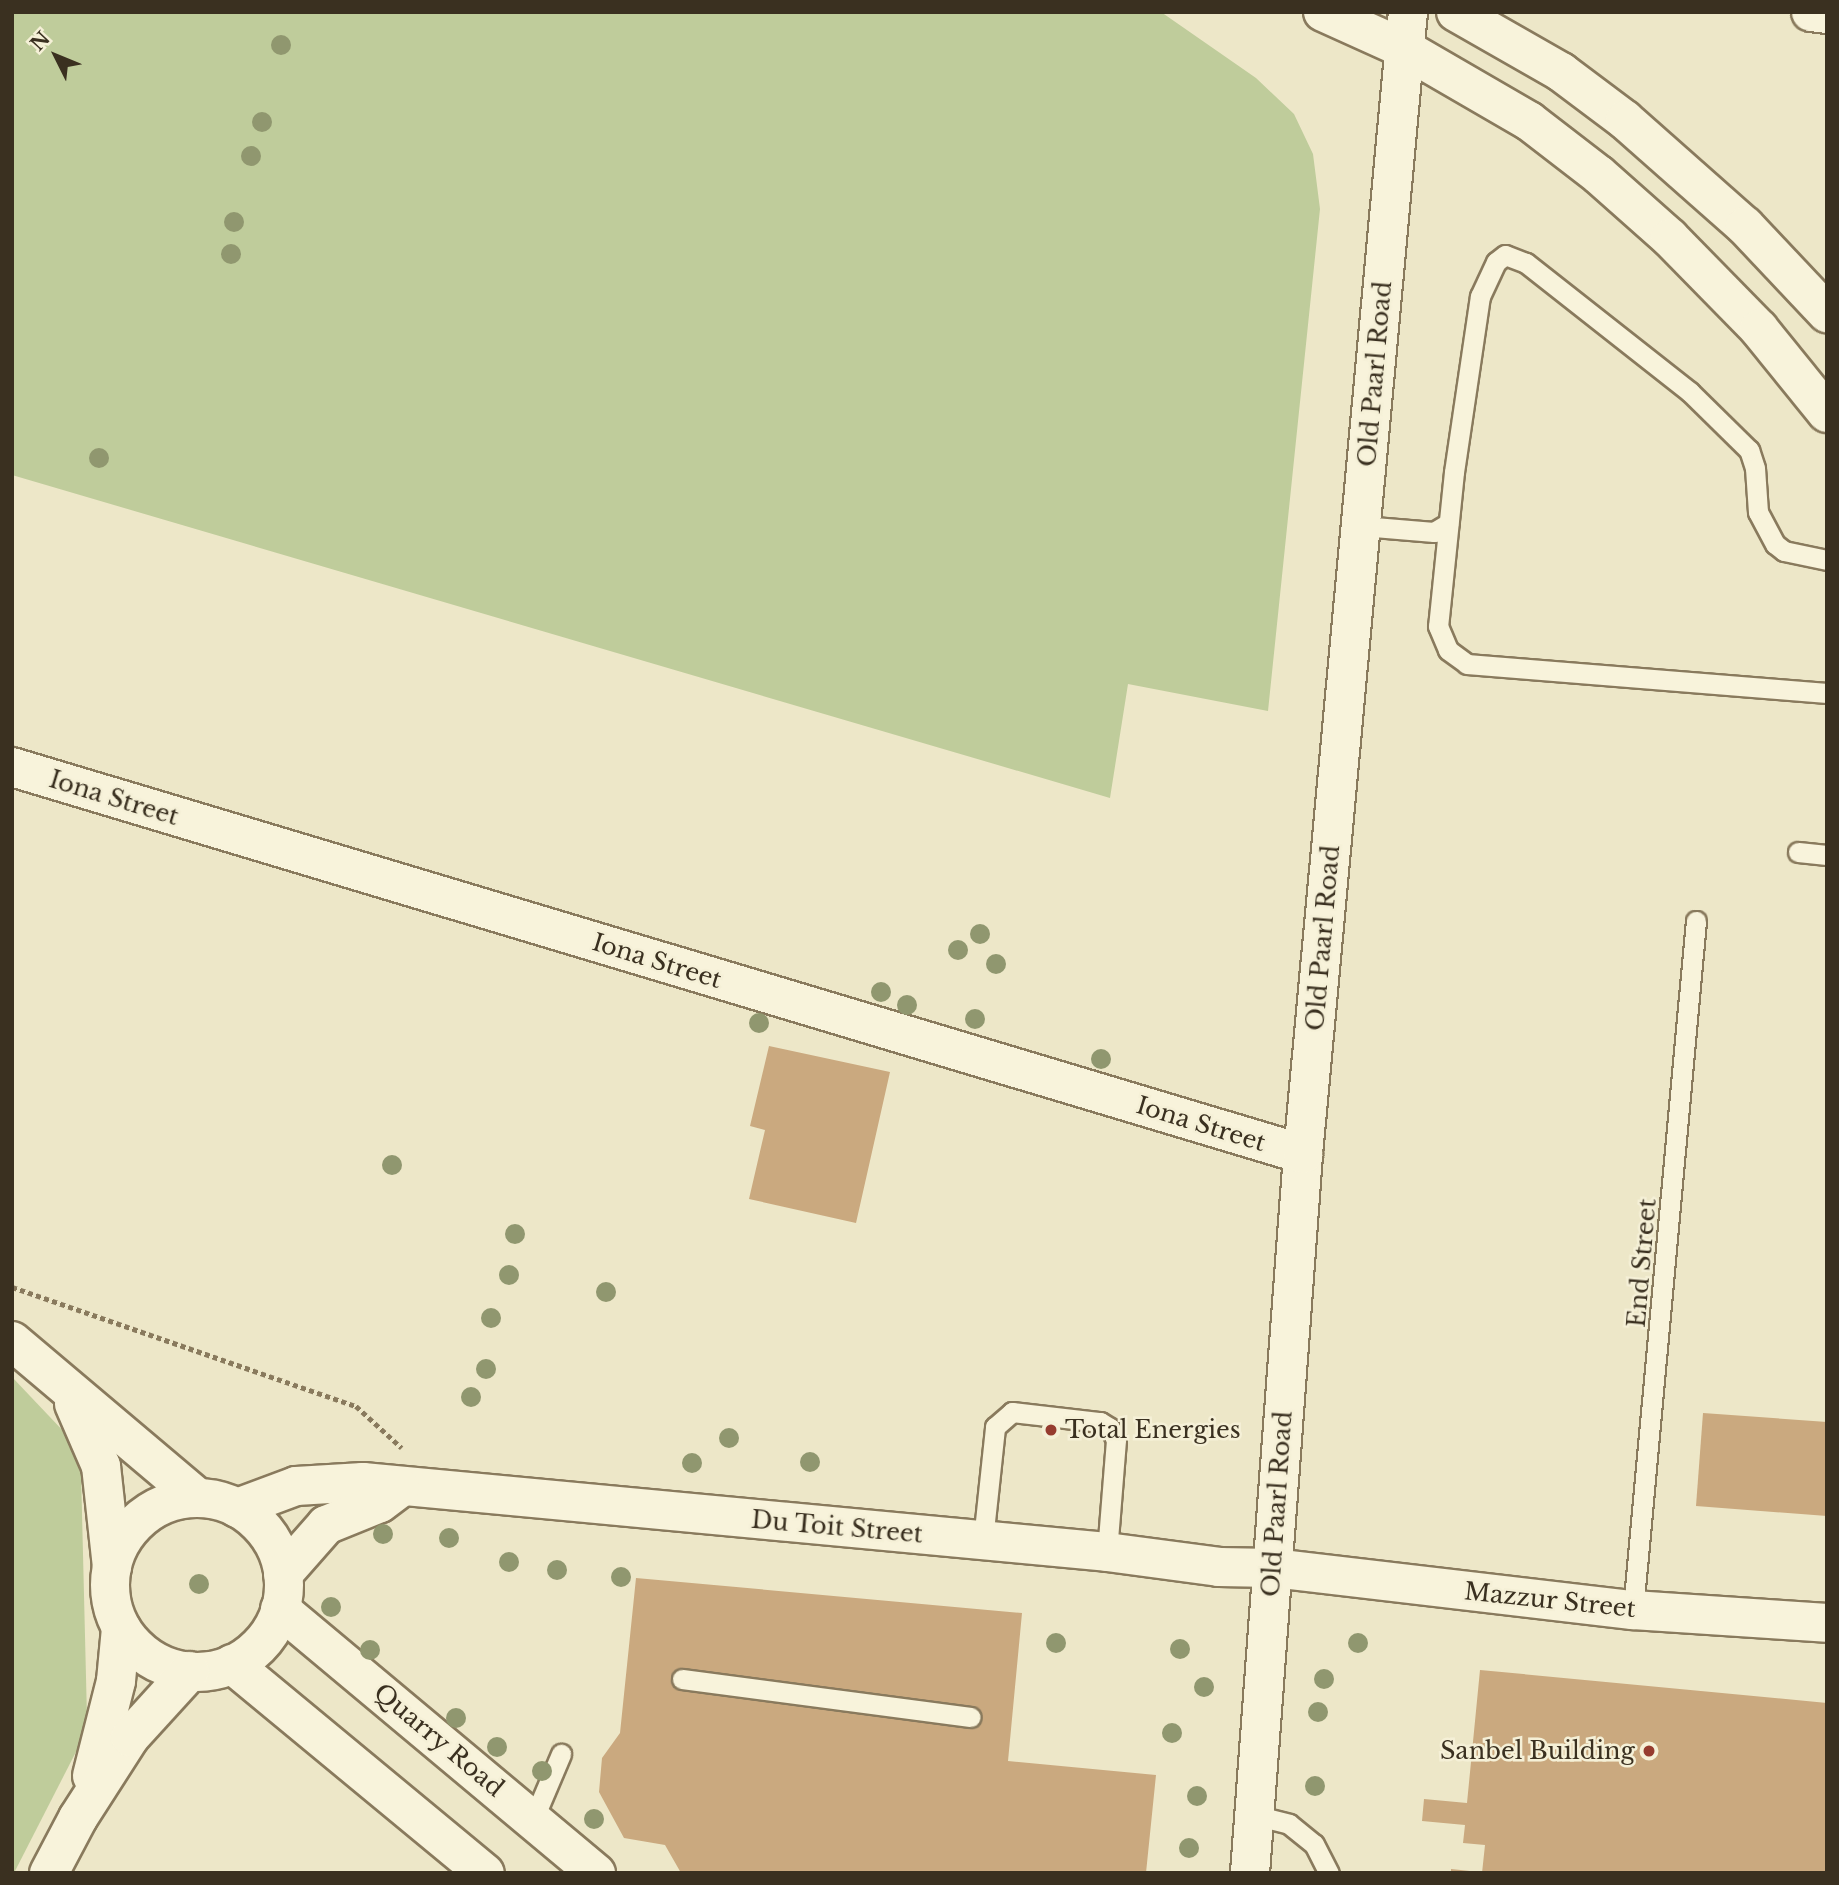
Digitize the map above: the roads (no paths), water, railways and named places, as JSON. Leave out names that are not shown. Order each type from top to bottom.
[{"type":"street","points":[[1323,12],[1406,30],[1599,174],[1759,329],[1827,413]]},
{"type":"street","points":[[1456,12],[1561,72],[1625,120],[1745,226],[1827,313]]},
{"type":"street","points":[[1811,12],[1827,14]]},
{"type":"street","name":"Old Paarl Road","points":[[1249,1870],[1274,1568],[1303,1154],[1406,30]]},
{"type":"street","name":"Iona Street","points":[[12,767],[1303,1154]]},
{"type":"street","points":[[12,1341],[198,1498]]},
{"type":"street","points":[[65,1387],[101,1466],[112,1567],[111,1598],[121,1628],[150,1658],[190,1671],[232,1664],[267,1636],[282,1591],[326,1525],[380,1503],[400,1488]]},
{"type":"street","name":"Du Toit Street","points":[[237,1508],[296,1486],[363,1482],[400,1488],[1107,1552],[1219,1567],[1274,1568]]},
{"type":"street","points":[[112,1567],[120,1545],[143,1518],[169,1503],[198,1498],[237,1508],[264,1529],[282,1591]]},
{"type":"street","name":"Mazzur Street","points":[[1274,1568],[1633,1610],[1827,1623]]},
{"type":"street","name":"Quarry Road","points":[[282,1591],[533,1820],[596,1873]]},
{"type":"street","points":[[78,1818],[111,1703],[121,1628]]},
{"type":"street","points":[[232,1664],[485,1873]]},
{"type":"street","points":[[49,1873],[78,1818],[142,1721],[190,1671]]},
{"type":"lane","points":[[1827,560],[1784,551],[1765,531],[1758,512],[1755,468],[1736,434],[1651,357],[1526,263],[1504,255],[1487,274],[1480,296],[1449,523],[1438,626],[1443,643],[1459,661],[1827,693]]},
{"type":"lane","points":[[1362,526],[1434,532],[1449,523]]},
{"type":"lane","points":[[1798,852],[1827,855]]},
{"type":"lane","name":"End Street","points":[[1633,1610],[1696,921]]},
{"type":"lane","points":[[983,1540],[995,1427],[1012,1412],[1100,1422],[1110,1428],[1116,1440],[1107,1552]]},
{"type":"lane","points":[[682,1679],[971,1717]]},
{"type":"lane","points":[[533,1820],[561,1754]]},
{"type":"lane","points":[[1254,1815],[1289,1824],[1314,1844],[1329,1873]]},
{"type":"place","name":"Total Energies","points":[[1051,1430]]},
{"type":"place","name":"Sanbel Building","points":[[1649,1751]]}]
